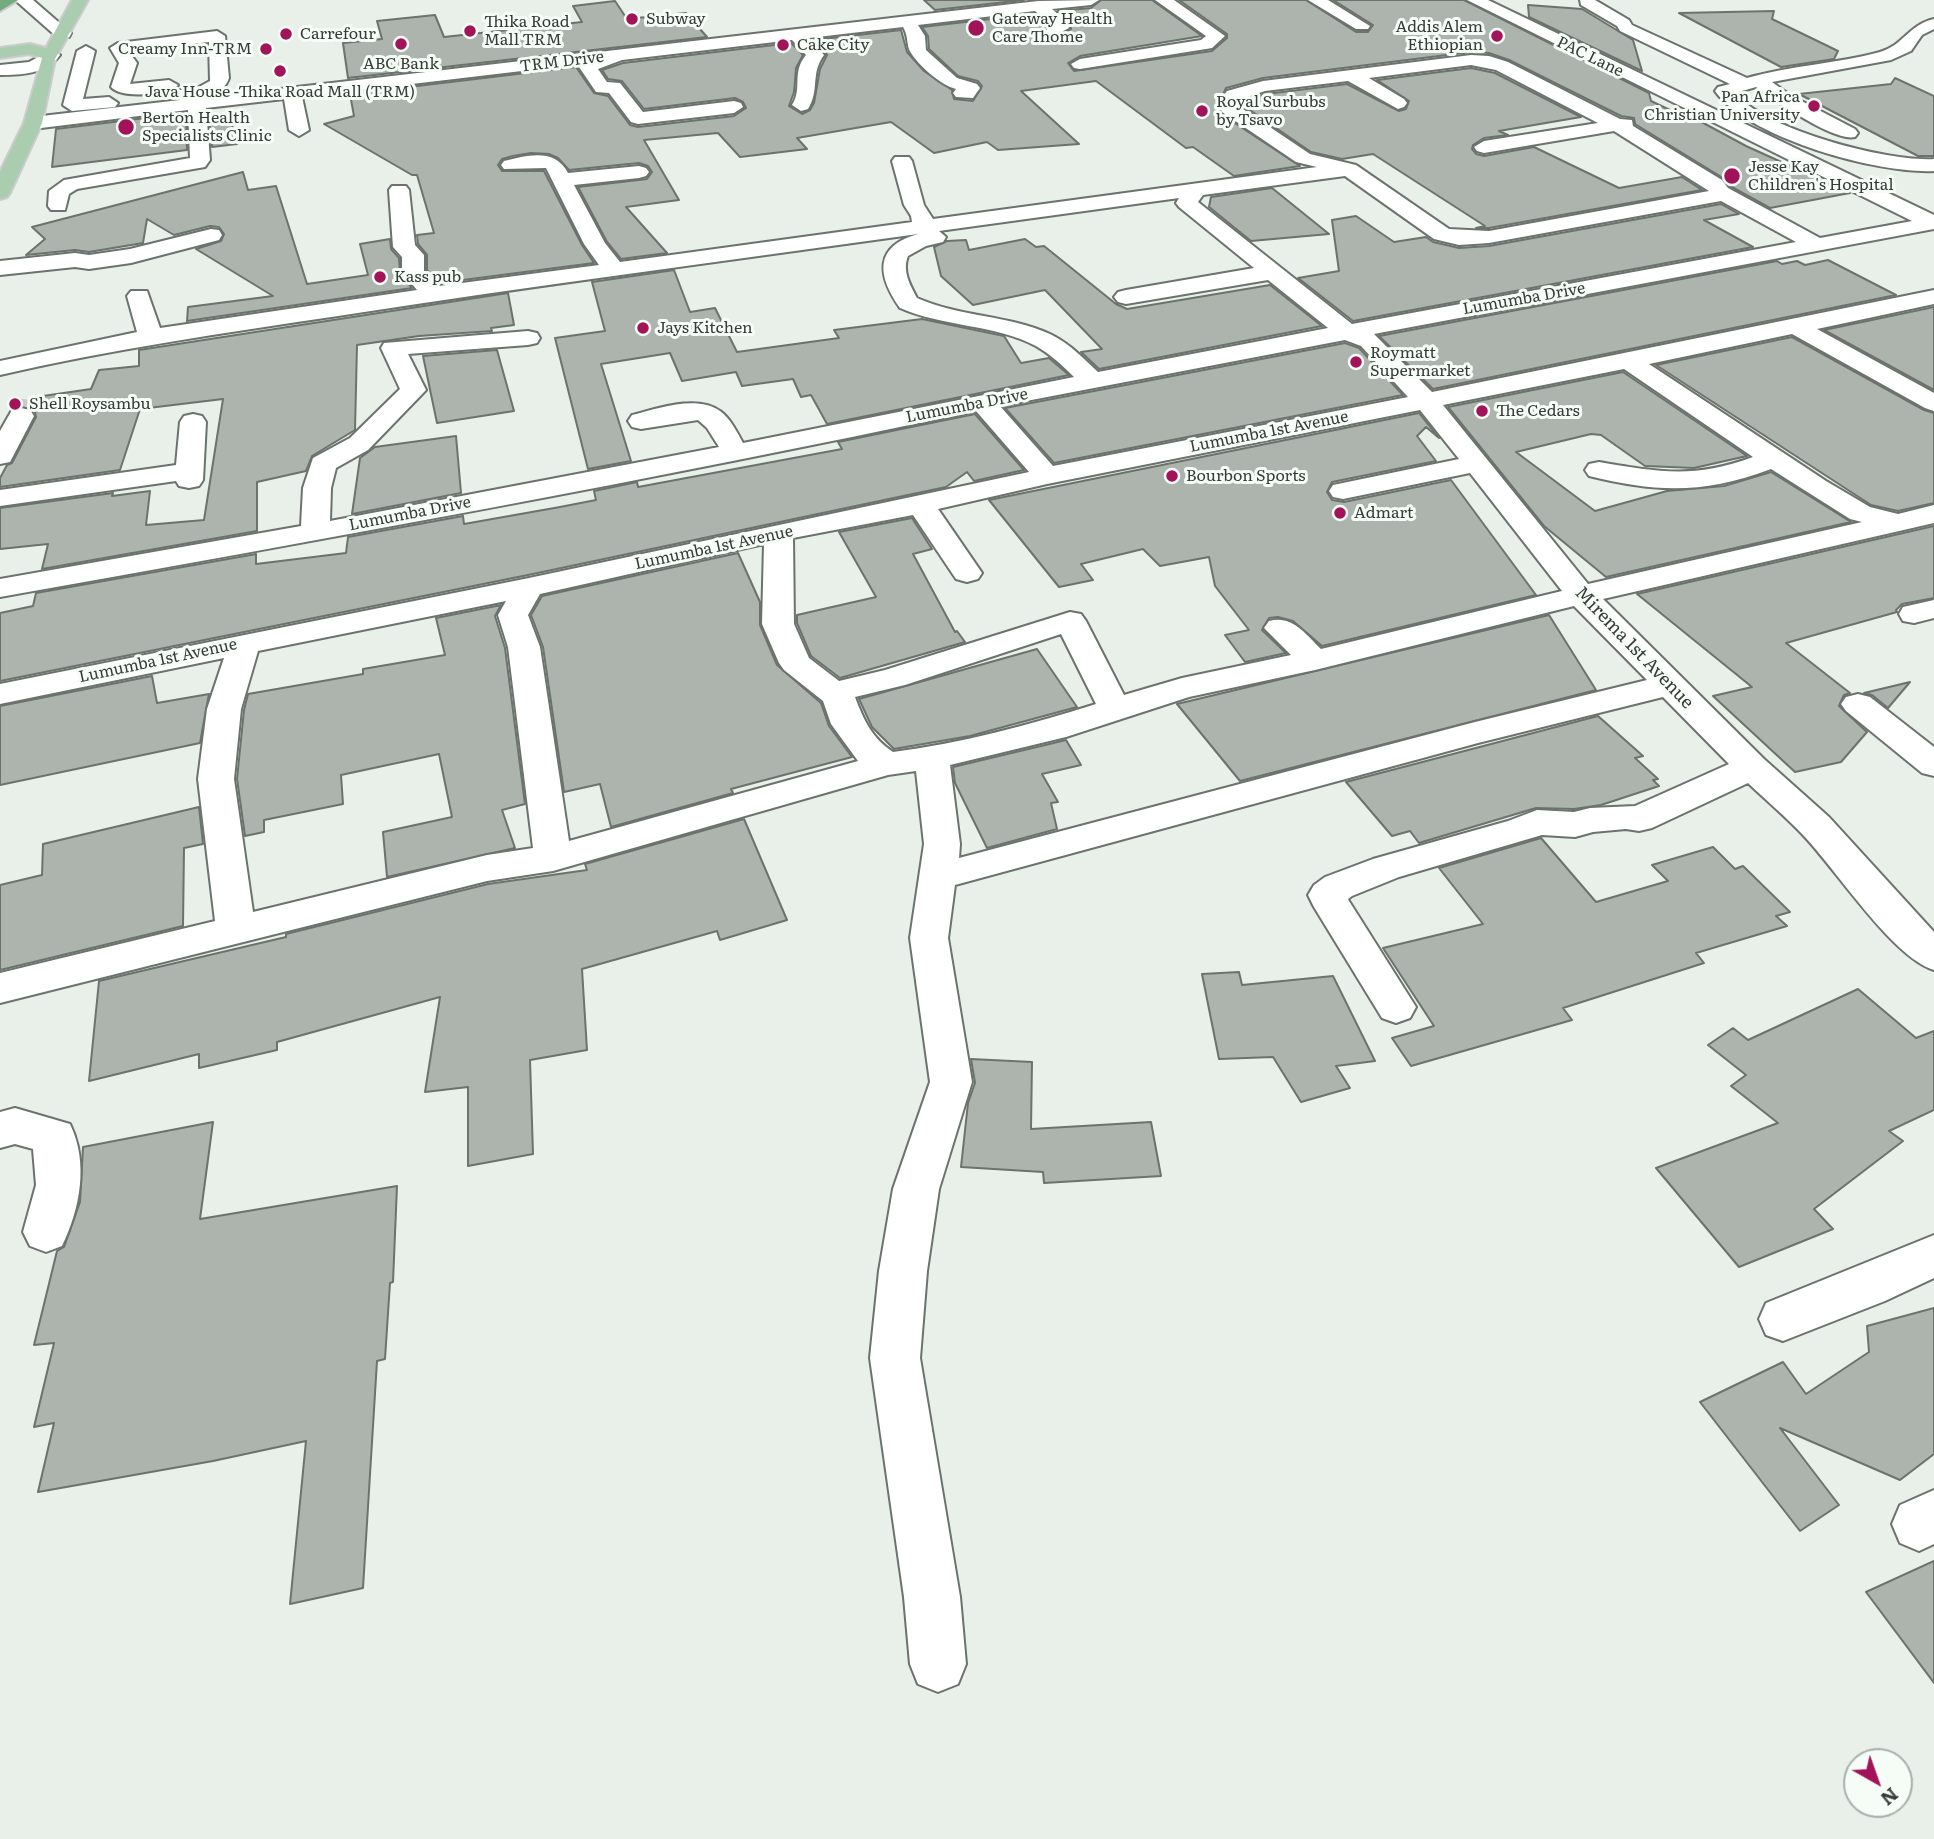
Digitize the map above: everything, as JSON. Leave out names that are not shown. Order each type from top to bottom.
[{"type":"highway","points":[[0,6],[10,0]]},
{"type":"main road","points":[[0,193],[33,123],[50,58],[80,0]]},
{"type":"main road","points":[[0,53],[30,50],[50,58]]},
{"type":"street","points":[[23,0],[63,33]]},
{"type":"street","name":"TRM Drive","points":[[33,123],[126,107],[197,104],[796,34],[840,23],[906,21],[1091,0]]},
{"type":"street","points":[[1080,64],[1206,44],[1217,36],[1163,0]]},
{"type":"street","points":[[1316,0],[1362,26]]},
{"type":"street","name":"PAC Lane","points":[[1475,0],[1933,223]]},
{"type":"street","points":[[1038,6],[1061,25],[1061,28],[1048,34]]},
{"type":"street","points":[[1579,7],[1623,23],[1626,29],[1760,77],[1784,99],[1926,165]]},
{"type":"street","points":[[906,21],[917,36],[918,51],[951,82],[971,88],[967,94],[962,93]]},
{"type":"street","points":[[1926,165],[1890,163],[1837,149],[1772,125],[1726,96],[1724,91],[1760,77],[1885,56],[1905,47],[1910,38],[1925,25],[1934,24]]},
{"type":"street","points":[[796,34],[822,55],[806,66],[806,97],[801,105]]},
{"type":"street","points":[[0,70],[27,67],[50,58],[86,51],[217,36],[220,78],[211,90],[126,107],[72,104],[86,51]]},
{"type":"street","points":[[118,48],[128,63],[120,88],[125,90],[176,85]]},
{"type":"street","points":[[618,55],[588,67],[602,88],[614,87],[638,118],[734,107]]},
{"type":"street","points":[[1720,192],[1712,198],[1489,237],[1459,238],[1442,234],[1349,169],[1303,159],[1229,108],[1236,100],[1225,95],[1262,86],[1471,60],[1489,61],[1617,125],[1715,184],[1720,192],[1818,245]]},
{"type":"street","points":[[545,64],[555,82]]},
{"type":"street","points":[[1352,75],[1398,103]]},
{"type":"street","points":[[292,93],[299,130]]},
{"type":"street","points":[[58,206],[59,191],[71,184],[198,163],[197,104]]},
{"type":"street","points":[[1678,116],[1703,113]]},
{"type":"street","points":[[1483,147],[1641,122]]},
{"type":"street","points":[[511,165],[548,161],[562,180],[595,244],[613,268]]},
{"type":"street","points":[[902,161],[914,205],[922,216],[923,229]]},
{"type":"street","points":[[1092,381],[1058,349],[1042,339],[999,327],[935,315],[908,303],[894,275],[894,257],[897,251],[909,243],[931,237],[1191,197],[1349,169]]},
{"type":"street","points":[[562,180],[639,172]]},
{"type":"street","points":[[399,190],[404,247],[413,255],[413,272],[433,294]]},
{"type":"street","points":[[0,368],[67,352],[150,337],[613,268],[1191,197]]},
{"type":"street","name":"Mirema 1st Avenue","points":[[1191,197],[1272,272],[1347,332],[1370,341],[1427,402],[1581,595],[1752,767],[1919,923],[1934,955]]},
{"type":"street","name":"Lumumba Drive","points":[[0,588],[315,532],[1347,332],[1933,223]]},
{"type":"street","points":[[0,268],[75,260],[89,262],[151,251],[211,235]]},
{"type":"street","points":[[1126,297],[1272,272]]},
{"type":"street","points":[[139,296],[150,337]]},
{"type":"street","name":"Lumumba 1st Avenue","points":[[0,694],[528,587],[873,512],[922,505],[1047,476],[1427,402],[1934,297]]},
{"type":"street","points":[[1793,326],[1934,403]]},
{"type":"street","points":[[315,532],[317,488],[323,464],[359,444],[413,390],[393,348],[528,338]]},
{"type":"street","points":[[1628,361],[1775,458],[1787,470],[1860,513],[1899,523]]},
{"type":"street","points":[[982,402],[1047,476]]},
{"type":"street","points":[[0,456],[18,403]]},
{"type":"street","points":[[641,421],[695,411],[705,413],[711,416],[736,452]]},
{"type":"street","points":[[0,498],[190,475],[193,422]]},
{"type":"street","points":[[1599,470],[1649,479],[1698,481],[1775,458]]},
{"type":"street","points":[[1343,491],[1476,464]]},
{"type":"street","points":[[922,505],[967,573]]},
{"type":"street","points":[[0,988],[486,868],[553,858],[887,764],[932,758],[1054,729],[1182,688],[1315,660],[1581,595],[1934,514]]},
{"type":"street","points":[[779,534],[778,624],[796,663],[814,680],[838,696],[848,724],[866,750],[887,764]]},
{"type":"street","points":[[528,587],[513,615],[524,647],[553,858]]},
{"type":"street","points":[[834,692],[893,678],[1070,621],[1115,709]]},
{"type":"street","points":[[1280,628],[1315,660]]},
{"type":"street","points":[[236,931],[216,779],[224,709],[245,643]]},
{"type":"street","points":[[937,877],[1475,733],[1668,685]]},
{"type":"street","points":[[1858,704],[1934,765]]},
{"type":"street","points":[[932,758],[942,844],[929,937],[951,1082],[916,1189],[903,1271],[895,1359],[934,1608],[937,1664]]},
{"type":"street","points":[[1396,1007],[1333,907],[1327,895],[1333,887],[1382,870],[1519,831],[1537,822],[1575,825],[1590,820],[1626,817],[1639,819],[1752,767]]},
{"type":"street","points":[[0,1130],[15,1126],[54,1136],[59,1185],[46,1232]]},
{"type":"street","points":[[1783,1319],[1868,1286],[1934,1256]]},
{"type":"building","points":[[924,0],[1024,0],[935,10]]},
{"type":"building","points":[[1101,0],[1152,0],[1202,36],[1080,56],[1068,63],[1074,71],[1212,51],[1227,38],[1227,34],[1179,0],[1306,0],[1356,32],[1368,32],[1373,25],[1333,0],[1464,0],[1649,93],[1651,101],[1691,120],[1696,119],[1746,146],[1850,193],[1770,208],[1730,186],[1723,178],[1635,124],[1634,118],[1621,116],[1509,60],[1489,53],[1471,52],[1263,78],[1226,88],[1218,106],[1221,114],[1300,166],[1234,176],[1193,147],[1186,148],[1096,81],[1021,91],[1079,144],[998,150],[987,142],[934,153],[891,122],[797,138],[807,149],[740,157],[718,133],[644,140],[679,200],[626,207],[667,253],[621,259],[607,242],[578,187],[647,179],[652,172],[648,166],[639,163],[569,170],[558,158],[549,154],[513,156],[502,159],[498,165],[502,171],[544,171],[594,263],[440,283],[427,270],[427,255],[418,244],[417,235],[434,233],[417,175],[412,175],[324,124],[354,116],[350,94],[576,67],[594,93],[608,96],[630,125],[638,127],[734,116],[746,108],[743,102],[735,98],[644,109],[622,81],[608,79],[602,70],[623,63],[791,43],[803,55],[796,68],[794,92],[789,106],[802,114],[810,110],[814,103],[820,69],[827,55],[814,40],[901,30],[907,52],[924,71],[952,90],[954,99],[973,101],[982,86],[978,81],[958,76],[929,49],[928,36],[922,27],[1034,14],[1048,26],[1038,35],[1049,41],[1071,29],[1069,20],[1058,11],[1091,8]]},
{"type":"building","points":[[615,1],[627,19],[686,13],[707,37],[348,78],[343,43],[382,39],[377,21],[435,15],[444,37],[582,22],[573,6]]},
{"type":"building","points":[[1528,5],[1582,9],[1633,40],[1642,71],[1529,17]]},
{"type":"building","points":[[1774,11],[1772,19],[1838,51],[1834,59],[1781,67],[1679,13]]},
{"type":"building","points":[[1471,68],[1495,73],[1581,117],[1499,131],[1508,135],[1484,138],[1473,145],[1472,149],[1476,154],[1484,156],[1534,147],[1619,188],[1682,177],[1702,190],[1489,228],[1476,228],[1485,226],[1373,154],[1342,159],[1311,152],[1244,106],[1247,100],[1266,94],[1347,84],[1399,111],[1406,109],[1409,101],[1377,80]]},
{"type":"building","points":[[1895,78],[1934,96],[1934,156],[1918,156],[1799,94],[1891,84]]},
{"type":"building","points":[[186,113],[187,150],[52,167],[56,129]]},
{"type":"building","points":[[229,113],[237,144],[212,147],[209,116]]},
{"type":"building","points":[[243,172],[248,190],[276,186],[307,284],[368,275],[360,244],[390,239],[391,249],[399,258],[400,274],[412,288],[187,321],[188,307],[273,296],[196,249],[221,241],[224,234],[219,227],[210,226],[174,235],[147,219],[143,243],[89,252],[75,250],[26,255],[45,239],[32,227]]},
{"type":"building","points":[[1272,188],[1329,234],[1251,241],[1209,207],[1211,197]]},
{"type":"building","points":[[1721,204],[1739,214],[1704,220],[1753,247],[1353,321],[1298,278],[1339,271],[1332,220],[1356,216],[1394,242],[1426,237],[1433,242],[1459,248],[1489,246]]},
{"type":"building","points":[[1025,239],[1036,247],[1044,246],[1116,304],[1127,309],[1270,285],[1322,326],[1099,369],[1081,352],[1102,349],[1045,290],[973,305],[941,276],[934,247],[947,241],[966,240],[969,250]]},
{"type":"building","points":[[1828,260],[1896,295],[1433,389],[1379,336],[1777,261],[1782,264],[1797,261],[1805,265]]},
{"type":"building","points":[[674,270],[690,312],[715,308],[737,352],[839,338],[834,330],[922,319],[1004,336],[1021,363],[1049,358],[1069,375],[827,424],[811,395],[801,397],[793,379],[742,386],[736,372],[682,381],[670,353],[601,364],[631,461],[588,469],[555,338],[605,331],[592,282]]},
{"type":"building","points":[[508,293],[514,325],[491,328],[492,331],[419,336],[357,345],[355,430],[312,456],[306,471],[257,482],[257,531],[42,569],[48,544],[0,549],[0,508],[113,493],[112,496],[150,491],[146,525],[204,520],[223,399],[140,409],[120,470],[0,487],[0,478],[7,465],[12,463],[36,417],[35,412],[43,396],[91,389],[99,370],[139,366],[139,350]]},
{"type":"building","points":[[1934,307],[1934,390],[1824,330]]},
{"type":"building","points":[[1792,337],[1934,413],[1934,503],[1898,511],[1871,505],[1656,365]]},
{"type":"building","points":[[1345,343],[1359,348],[1403,395],[1054,463],[1005,408]]},
{"type":"building","points":[[497,350],[514,411],[437,423],[423,356]]},
{"type":"building","points":[[1623,372],[1747,456],[1694,468],[1645,466],[1601,435],[1591,434],[1516,452],[1595,511],[1667,491],[1724,486],[1771,472],[1851,522],[1606,577],[1544,526],[1448,407]]},
{"type":"building","points":[[1419,413],[1439,438],[1426,427],[1417,436],[1436,461],[1332,482],[1327,492],[1332,500],[1344,502],[1451,480],[1536,595],[1322,646],[1293,621],[1278,617],[1269,618],[1262,630],[1286,653],[1245,662],[1225,635],[1249,630],[1215,586],[1209,557],[1160,566],[1143,549],[1081,564],[1093,580],[1059,587],[989,500]]},
{"type":"building","points":[[975,414],[1024,470],[974,481],[967,472],[946,487],[528,575],[0,681],[0,613],[33,606],[36,593],[256,554],[256,564],[346,553],[348,537],[463,516],[464,524],[596,500],[594,491],[637,482],[638,487],[842,449],[838,442]]},
{"type":"building","points":[[456,436],[461,493],[352,514],[360,458],[375,447]]},
{"type":"building","points":[[912,518],[932,549],[913,554],[955,632],[957,631],[965,642],[840,678],[811,656],[797,623],[797,615],[876,597],[839,532]]},
{"type":"building","points":[[1934,526],[1934,598],[1902,604],[1897,612],[1786,643],[1850,693],[1844,695],[1839,706],[1867,732],[1841,762],[1795,772],[1713,696],[1752,687],[1637,594]]},
{"type":"building","points":[[738,553],[760,602],[760,625],[777,665],[821,703],[829,726],[852,757],[731,789],[733,793],[611,827],[600,784],[564,792],[543,647],[531,615],[542,596]]},
{"type":"building","points":[[501,605],[495,616],[505,648],[525,804],[502,810],[515,848],[387,877],[383,832],[452,817],[439,754],[341,775],[343,804],[264,820],[264,832],[245,836],[237,779],[248,694],[363,674],[363,669],[445,655],[436,618]]},
{"type":"building","points":[[1549,615],[1596,690],[1240,781],[1177,704]]},
{"type":"building","points":[[1037,649],[1077,707],[970,736],[894,749],[872,727],[859,699]]},
{"type":"building","points":[[152,676],[157,703],[209,694],[200,743],[0,785],[0,706]]},
{"type":"building","points":[[1910,682],[1888,708],[1872,695],[1864,693]]},
{"type":"building","points":[[1598,716],[1643,756],[1635,758],[1658,779],[1653,780],[1659,786],[1601,805],[1574,809],[1536,808],[1419,843],[1410,831],[1392,836],[1346,782]]},
{"type":"building","points":[[1066,740],[1081,765],[1042,774],[1058,802],[1051,803],[1057,829],[987,848],[955,783],[953,767]]},
{"type":"building","points":[[199,807],[203,844],[184,848],[183,926],[0,970],[0,885],[42,875],[43,844]]},
{"type":"building","points":[[744,819],[787,920],[720,940],[717,931],[582,969],[587,1050],[530,1060],[533,1154],[468,1166],[468,1087],[425,1092],[440,997],[277,1042],[277,1050],[199,1068],[199,1054],[89,1081],[99,981],[286,937],[286,934],[488,884],[587,870],[585,864]]},
{"type":"building","points":[[1541,838],[1596,902],[1668,881],[1652,865],[1713,847],[1735,869],[1743,866],[1790,912],[1776,916],[1787,926],[1696,953],[1704,963],[1563,1008],[1572,1020],[1411,1066],[1392,1038],[1434,1026],[1383,948],[1483,924],[1439,868]]},
{"type":"building","points":[[1239,972],[1242,985],[1333,976],[1375,1061],[1336,1066],[1350,1088],[1301,1102],[1273,1057],[1219,1059],[1202,974]]},
{"type":"building","points":[[1858,989],[1916,1038],[1934,1031],[1934,1110],[1889,1131],[1903,1141],[1814,1209],[1833,1229],[1739,1267],[1656,1168],[1778,1123],[1731,1086],[1746,1075],[1708,1045],[1733,1028],[1748,1040]]},
{"type":"building","points":[[971,1059],[1032,1062],[1031,1129],[1151,1122],[1161,1176],[1044,1183],[1043,1172],[961,1167],[968,1103],[975,1083]]},
{"type":"building","points":[[213,1122],[200,1219],[397,1186],[393,1282],[390,1283],[385,1359],[377,1361],[363,1588],[290,1604],[306,1441],[213,1461],[38,1492],[54,1423],[34,1427],[54,1343],[34,1345],[57,1251],[64,1247],[80,1202],[83,1147]]},
{"type":"building","points":[[1934,1308],[1934,1454],[1900,1480],[1780,1428],[1839,1505],[1800,1531],[1700,1402],[1783,1362],[1806,1394],[1869,1352],[1867,1326]]},
{"type":"building","points":[[1934,1561],[1934,1683],[1866,1592]]},
{"type":"tunnel","points":[[21,416],[23,399]]},
{"type":"place","name":"Subway","points":[[632,19]]},
{"type":"place","name":"Gateway Health Care Thome","points":[[976,28]]},
{"type":"place","name":"Thika Road Mall TRM","points":[[470,31]]},
{"type":"place","name":"Carrefour","points":[[286,34]]},
{"type":"place","name":"Addis Alem Ethiopian","points":[[1497,36]]},
{"type":"place","name":"ABC Bank","points":[[401,44]]},
{"type":"place","name":"Cake City","points":[[783,45]]},
{"type":"place","name":"Creamy Inn-TRM","points":[[266,49]]},
{"type":"place","name":"Java House -Thika Road Mall (TRM)","points":[[280,71]]},
{"type":"place","name":"Pan Africa Christian University","points":[[1814,106]]},
{"type":"place","name":"Royal Surbubs by Tsavo","points":[[1202,111]]},
{"type":"place","name":"Berton Health Specialists Clinic","points":[[126,127]]},
{"type":"place","name":"Jesse Kay Children's Hospital","points":[[1732,176]]},
{"type":"place","name":"Kass pub","points":[[380,277]]},
{"type":"place","name":"Jays Kitchen","points":[[643,328]]},
{"type":"place","name":"Roymatt Supermarket","points":[[1356,362]]},
{"type":"place","name":"Shell Roysambu","points":[[15,404]]},
{"type":"place","name":"The Cedars","points":[[1482,411]]},
{"type":"place","name":"Bourbon Sports","points":[[1172,476]]},
{"type":"place","name":"Admart","points":[[1340,513]]}]
